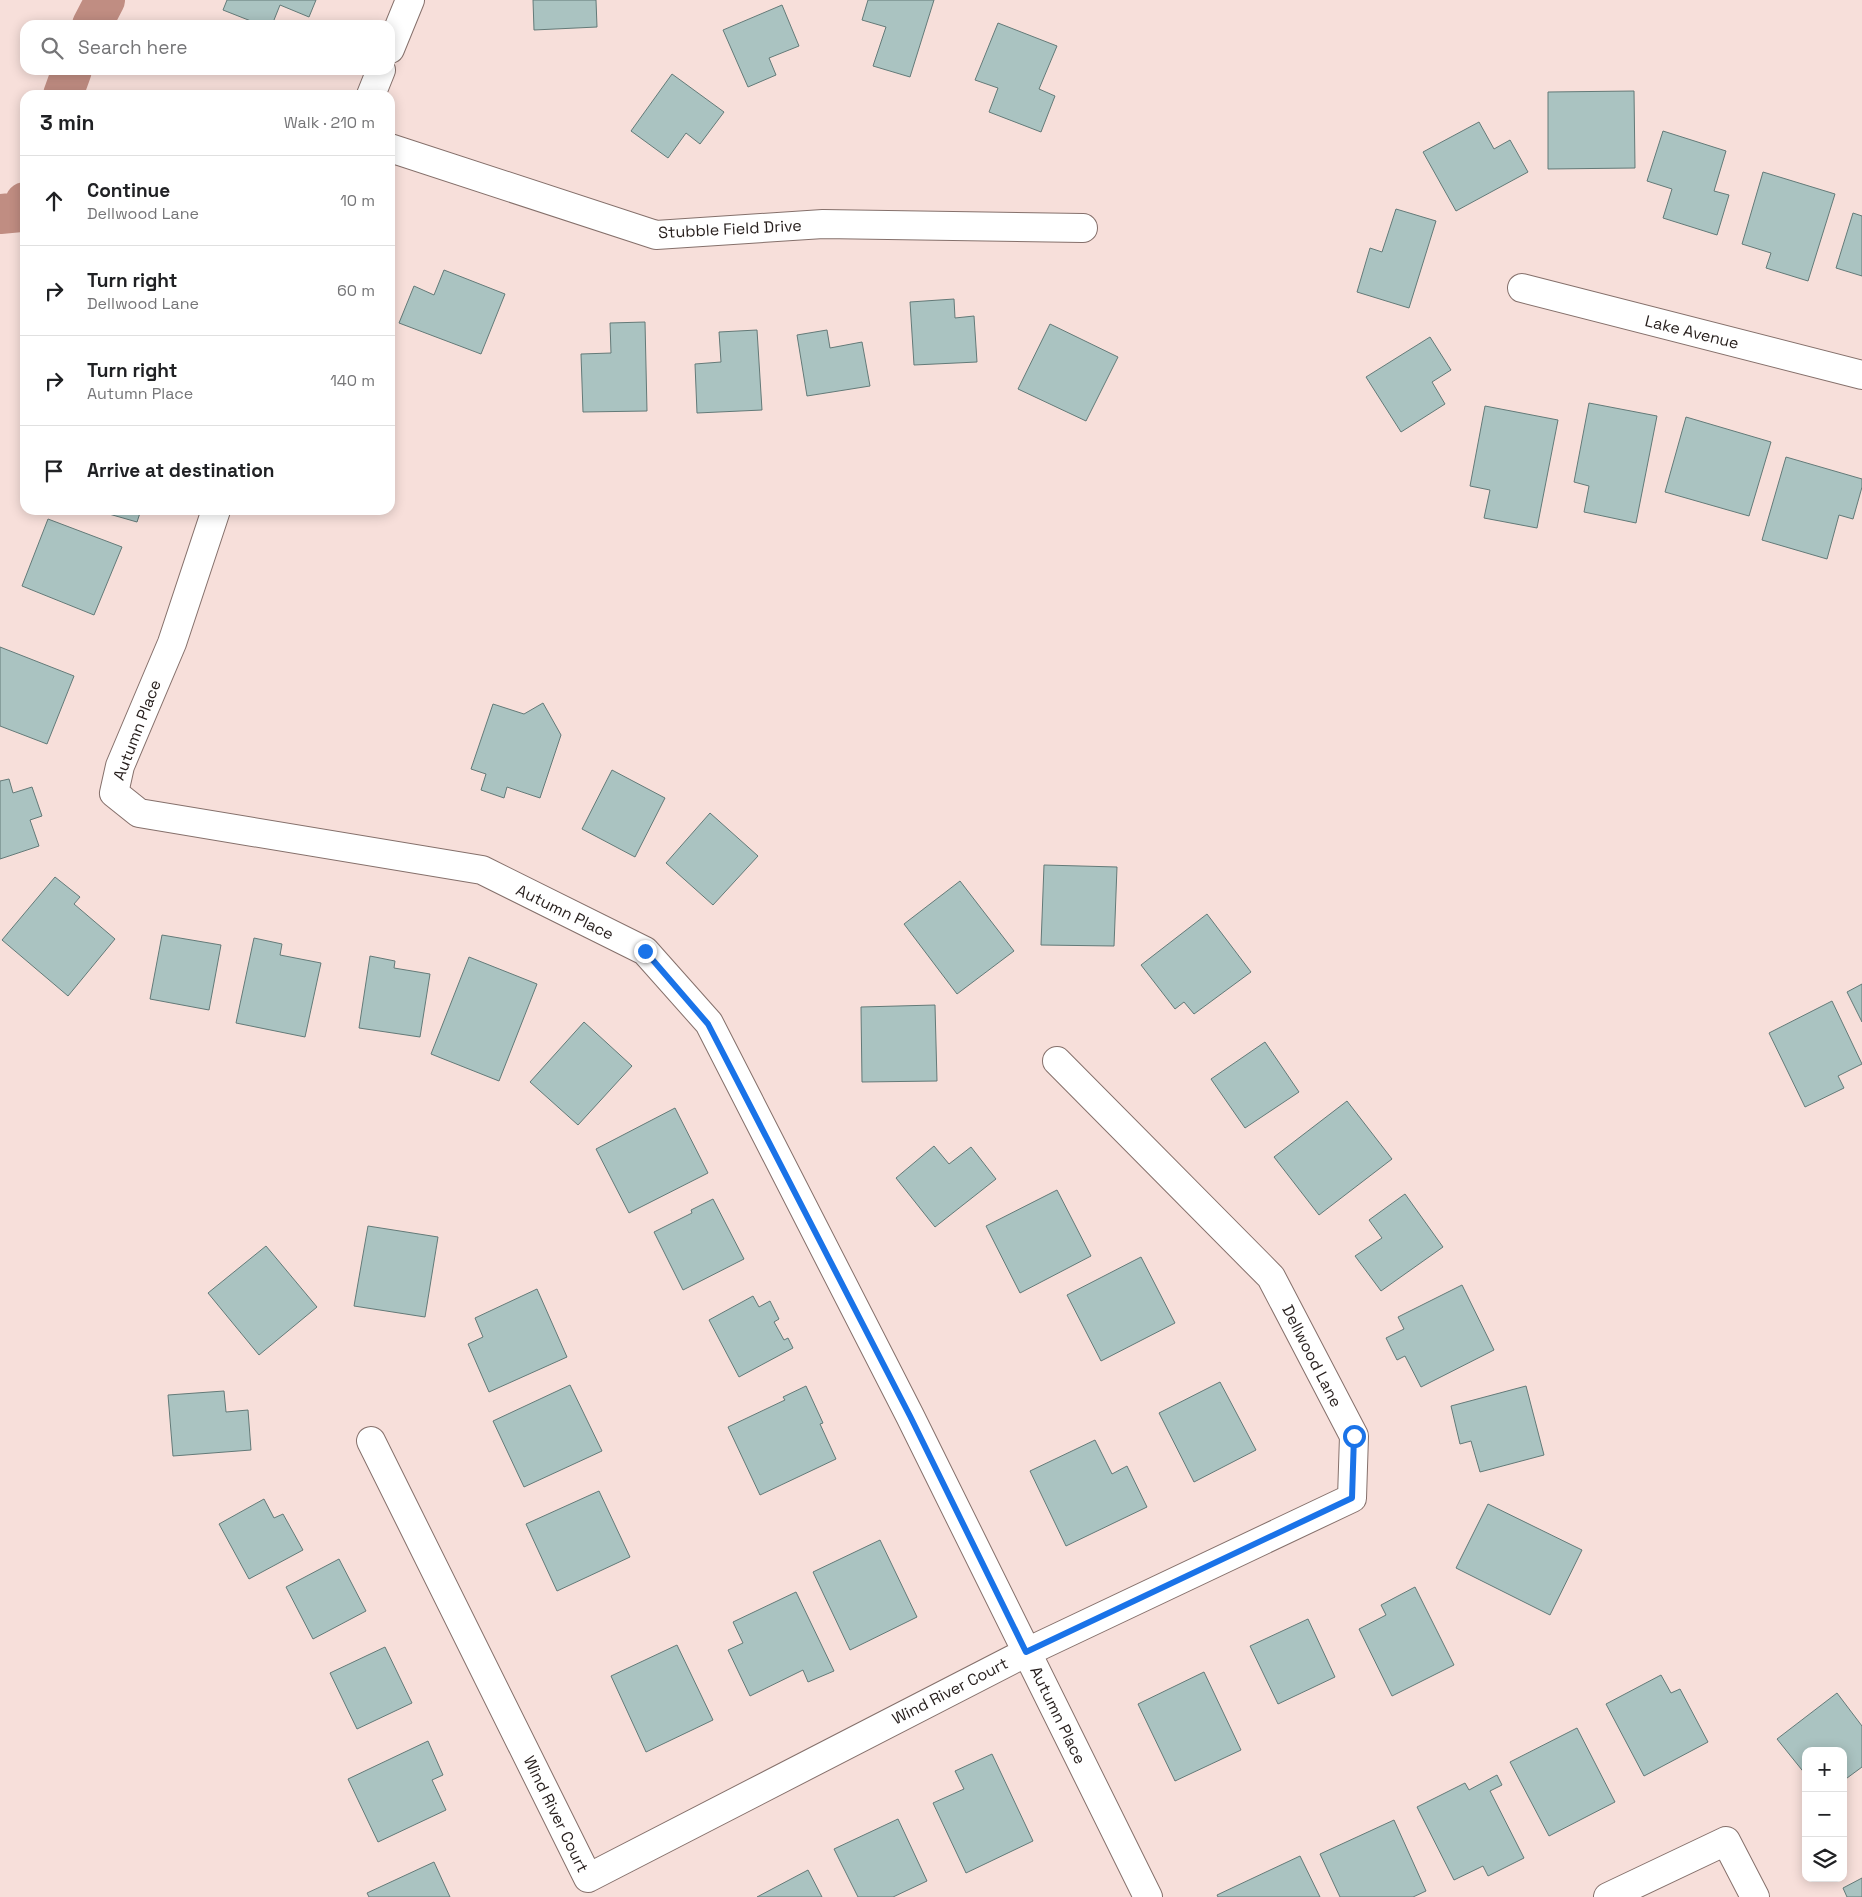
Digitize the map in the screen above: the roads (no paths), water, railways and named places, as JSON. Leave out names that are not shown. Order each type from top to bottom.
[{"type":"street","points":[[395,37],[410,0]]},
{"type":"street","points":[[373,90],[379,75]]},
{"type":"street","name":"Stubble Field Drive","points":[[395,150],[656,235],[823,224],[1083,228]]},
{"type":"street","name":"Lake Avenue","points":[[1522,288],[1862,375]]},
{"type":"street","name":"Autumn Place","points":[[214,515],[172,643],[120,766],[114,793],[139,813],[482,870],[645,951],[708,1024],[905,1408],[1148,1897]]},
{"type":"street","name":"Dellwood Lane","points":[[1026,1652],[1352,1498],[1354,1436],[1271,1277],[1057,1061]]},
{"type":"street","name":"Wind River Court","points":[[371,1441],[588,1878],[1026,1652]]},
{"type":"street","points":[[1608,1897],[1726,1841],[1755,1897]]},
{"type":"waterway","points":[[95,20],[105,0]]},
{"type":"waterway","points":[[65,90],[70,75]]},
{"type":"waterway","points":[[0,214],[20,212]]}]
